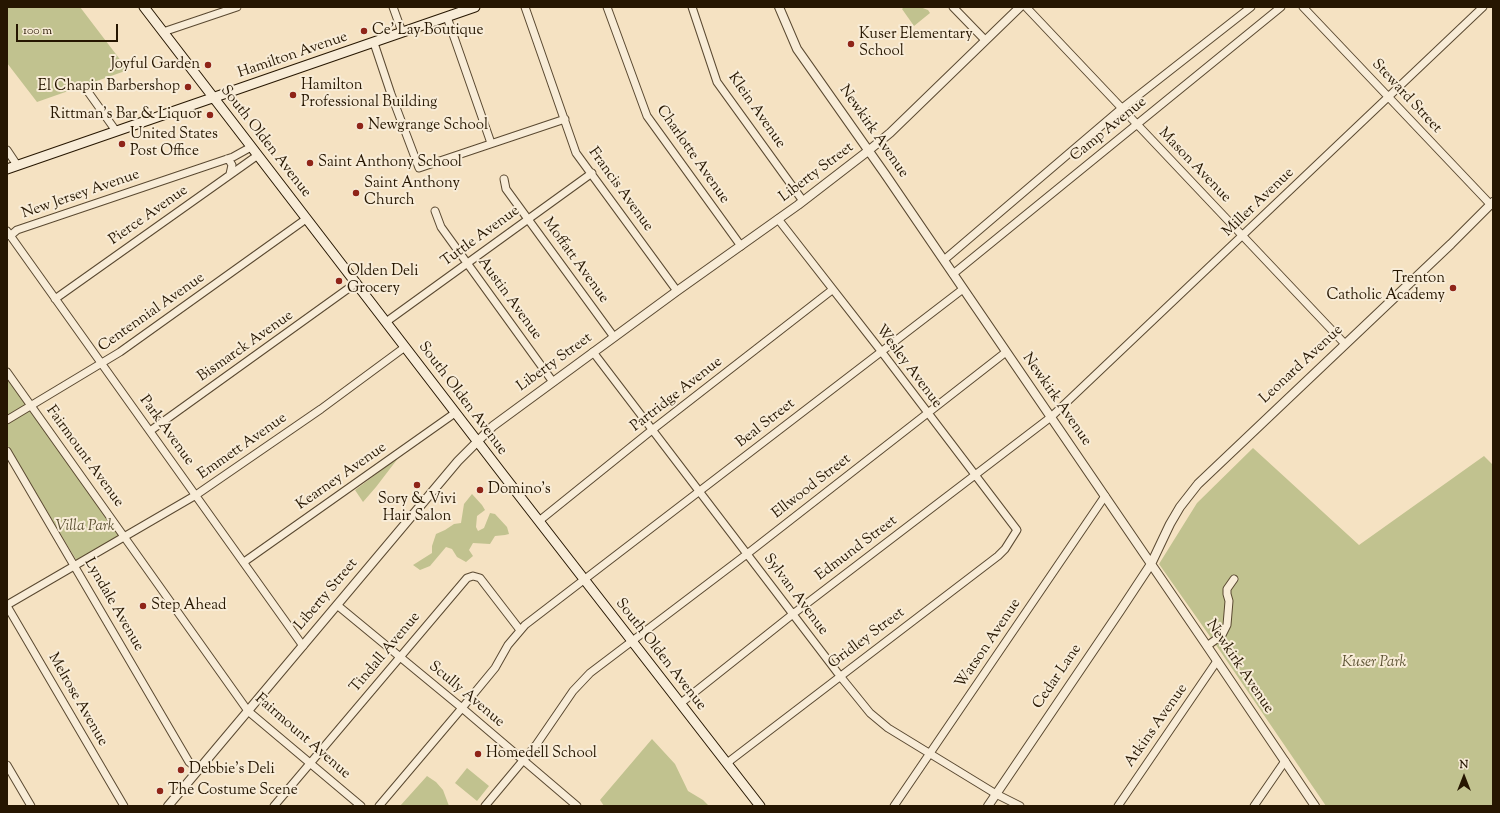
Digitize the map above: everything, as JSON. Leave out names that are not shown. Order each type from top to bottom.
[{"type":"main road","name":"South Olden Avenue","points":[[144,7],[455,413],[760,806]]},
{"type":"main road","name":"Hamilton Avenue","points":[[7,169],[475,7]]},
{"type":"street","points":[[163,32],[237,7]]},
{"type":"street","points":[[393,7],[402,32]]},
{"type":"street","name":"Francis Avenue","points":[[525,7],[576,153],[677,290]]},
{"type":"street","name":"Charlotte Avenue","points":[[607,7],[647,116],[741,246]]},
{"type":"street","name":"Klein Avenue","points":[[692,7],[717,82],[803,201]]},
{"type":"street","name":"Newkirk Avenue","points":[[779,7],[797,49],[944,260],[1315,806]]},
{"type":"street","points":[[953,7],[985,40]]},
{"type":"street","name":"Liberty Street","points":[[168,806],[455,464],[477,441],[493,426],[677,290],[803,201],[868,151],[890,133],[1020,7]]},
{"type":"street","name":"Mason Avenue","points":[[1026,7],[1345,344]]},
{"type":"street","name":"Camp Avenue","points":[[944,260],[1121,109],[1251,7]]},
{"type":"street","name":"Camp Avenue","points":[[953,274],[1281,7]]},
{"type":"street","name":"Steward Street","points":[[1303,7],[1492,204]]},
{"type":"street","name":"Miller Avenue","points":[[1051,417],[1483,7]]},
{"type":"street","points":[[447,17],[491,143]]},
{"type":"street","points":[[374,43],[391,94],[419,168],[564,119]]},
{"type":"street","points":[[86,88],[116,131]]},
{"type":"street","name":"New Jersey Avenue","points":[[9,233],[227,159],[241,154],[251,147]]},
{"type":"street","points":[[7,150],[17,165]]},
{"type":"street","name":"Pierce Avenue","points":[[55,299],[258,155]]},
{"type":"street","points":[[227,159],[230,160],[232,165],[230,174]]},
{"type":"street","name":"Tuttle Avenue","points":[[386,322],[592,174]]},
{"type":"street","name":"Moffatt Avenue","points":[[504,179],[505,187],[614,337]]},
{"type":"street","name":"Leonard Avenue","points":[[1151,564],[1170,524],[1180,507],[1198,484],[1492,204]]},
{"type":"street","name":"Austin Avenue","points":[[435,210],[441,227],[553,382]]},
{"type":"street","name":"Centennial Avenue","points":[[7,420],[102,364],[306,219]]},
{"type":"street","name":"Wesley Avenue","points":[[778,219],[881,351],[1017,530]]},
{"type":"street","name":"Park Avenue","points":[[9,233],[303,646]]},
{"type":"street","name":"Bismarck Avenue","points":[[150,431],[356,283]]},
{"type":"street","name":"Beal Street","points":[[379,806],[495,668],[508,645],[520,630],[963,289]]},
{"type":"street","name":"Partridge Avenue","points":[[539,521],[652,430],[832,290]]},
{"type":"street","name":"Emmett Avenue","points":[[7,606],[196,495],[321,409],[405,348]]},
{"type":"street","name":"Sylvan Avenue","points":[[593,352],[840,676],[870,713],[879,722],[996,794],[1020,806]]},
{"type":"street","name":"Ellwood Street","points":[[484,806],[536,745],[580,682],[590,673],[633,642],[1006,352]]},
{"type":"street","name":"Fairmount Avenue","points":[[7,372],[248,711],[361,806]]},
{"type":"street","name":"Kearney Avenue","points":[[244,562],[455,413]]},
{"type":"street","name":"Edmund Street","points":[[681,703],[794,614],[1051,417]]},
{"type":"street","name":"Lyndale Avenue","points":[[7,451],[189,762],[199,770]]},
{"type":"street","name":"Watson Avenue","points":[[894,806],[1105,496]]},
{"type":"street","name":"Gridley Street","points":[[727,763],[998,556],[1005,549],[1017,530]]},
{"type":"street","name":"Cedar Lane","points":[[988,806],[1151,564]]},
{"type":"street","name":"Tindall Avenue","points":[[274,806],[467,578],[473,576],[480,578],[520,630]]},
{"type":"street","points":[[1207,646],[1222,635],[1227,625],[1229,601],[1227,594],[1228,589],[1234,579]]},
{"type":"street","name":"Scully Avenue","points":[[337,605],[462,708],[577,806]]},
{"type":"street","name":"Melrose Avenue","points":[[7,606],[124,806]]},
{"type":"street","name":"Atkins Avenue","points":[[1118,806],[1217,661]]},
{"type":"street","points":[[1254,806],[1285,761]]},
{"type":"street","points":[[7,765],[31,806]]},
{"type":"green space","points":[[7,7],[80,7],[128,70],[37,102],[7,63]]},
{"type":"green space","points":[[904,7],[920,7],[928,10],[930,13],[914,26],[902,9]]},
{"type":"green space","name":"Villa Park","points":[[7,377],[120,536],[78,563],[7,444]]},
{"type":"green space","name":"Kuser Park","points":[[1253,448],[1359,545],[1484,456],[1493,465],[1493,806],[1326,806],[1159,564],[1197,503]]},
{"type":"green space","points":[[399,457],[376,487],[363,502],[355,490]]},
{"type":"green space","points":[[472,494],[485,510],[477,516],[476,527],[478,531],[484,528],[490,513],[495,514],[507,527],[509,534],[495,536],[490,544],[473,543],[469,550],[473,556],[466,562],[457,557],[452,549],[446,547],[430,566],[420,570],[413,565],[432,553],[432,546],[436,534],[454,524],[461,523],[464,504]]},
{"type":"green space","points":[[652,739],[675,764],[688,791],[703,800],[709,806],[604,806],[600,800]]},
{"type":"green space","points":[[467,768],[489,786],[477,801],[455,783]]},
{"type":"green space","points":[[427,776],[436,782],[443,790],[449,806],[400,806]]},
{"type":"place","name":"Ce' Lay Boutique","points":[[364,31]]},
{"type":"place","name":"Kuser Elementary School","points":[[851,44]]},
{"type":"place","name":"Joyful Garden","points":[[208,65]]},
{"type":"place","name":"El Chapin Barbershop","points":[[188,87]]},
{"type":"place","name":"Hamilton Professional Building","points":[[293,95]]},
{"type":"place","name":"Rittman's Bar & Liquor","points":[[210,115]]},
{"type":"place","name":"Newgrange School","points":[[360,126]]},
{"type":"place","name":"United States Post Office","points":[[122,144]]},
{"type":"place","name":"Saint Anthony School","points":[[310,163]]},
{"type":"place","name":"Saint Anthony Church","points":[[356,193]]},
{"type":"place","name":"Olden Deli Grocery","points":[[339,281]]},
{"type":"place","name":"Trenton Catholic Academy","points":[[1453,288]]},
{"type":"place","name":"Sory & Vivi Hair Salon","points":[[417,485]]},
{"type":"place","name":"Domino's","points":[[480,490]]},
{"type":"place","name":"Step Ahead","points":[[143,606]]},
{"type":"place","name":"Homedell School","points":[[478,754]]},
{"type":"place","name":"Debbie's Deli","points":[[181,770]]},
{"type":"place","name":"The Costume Scene","points":[[160,791]]}]
